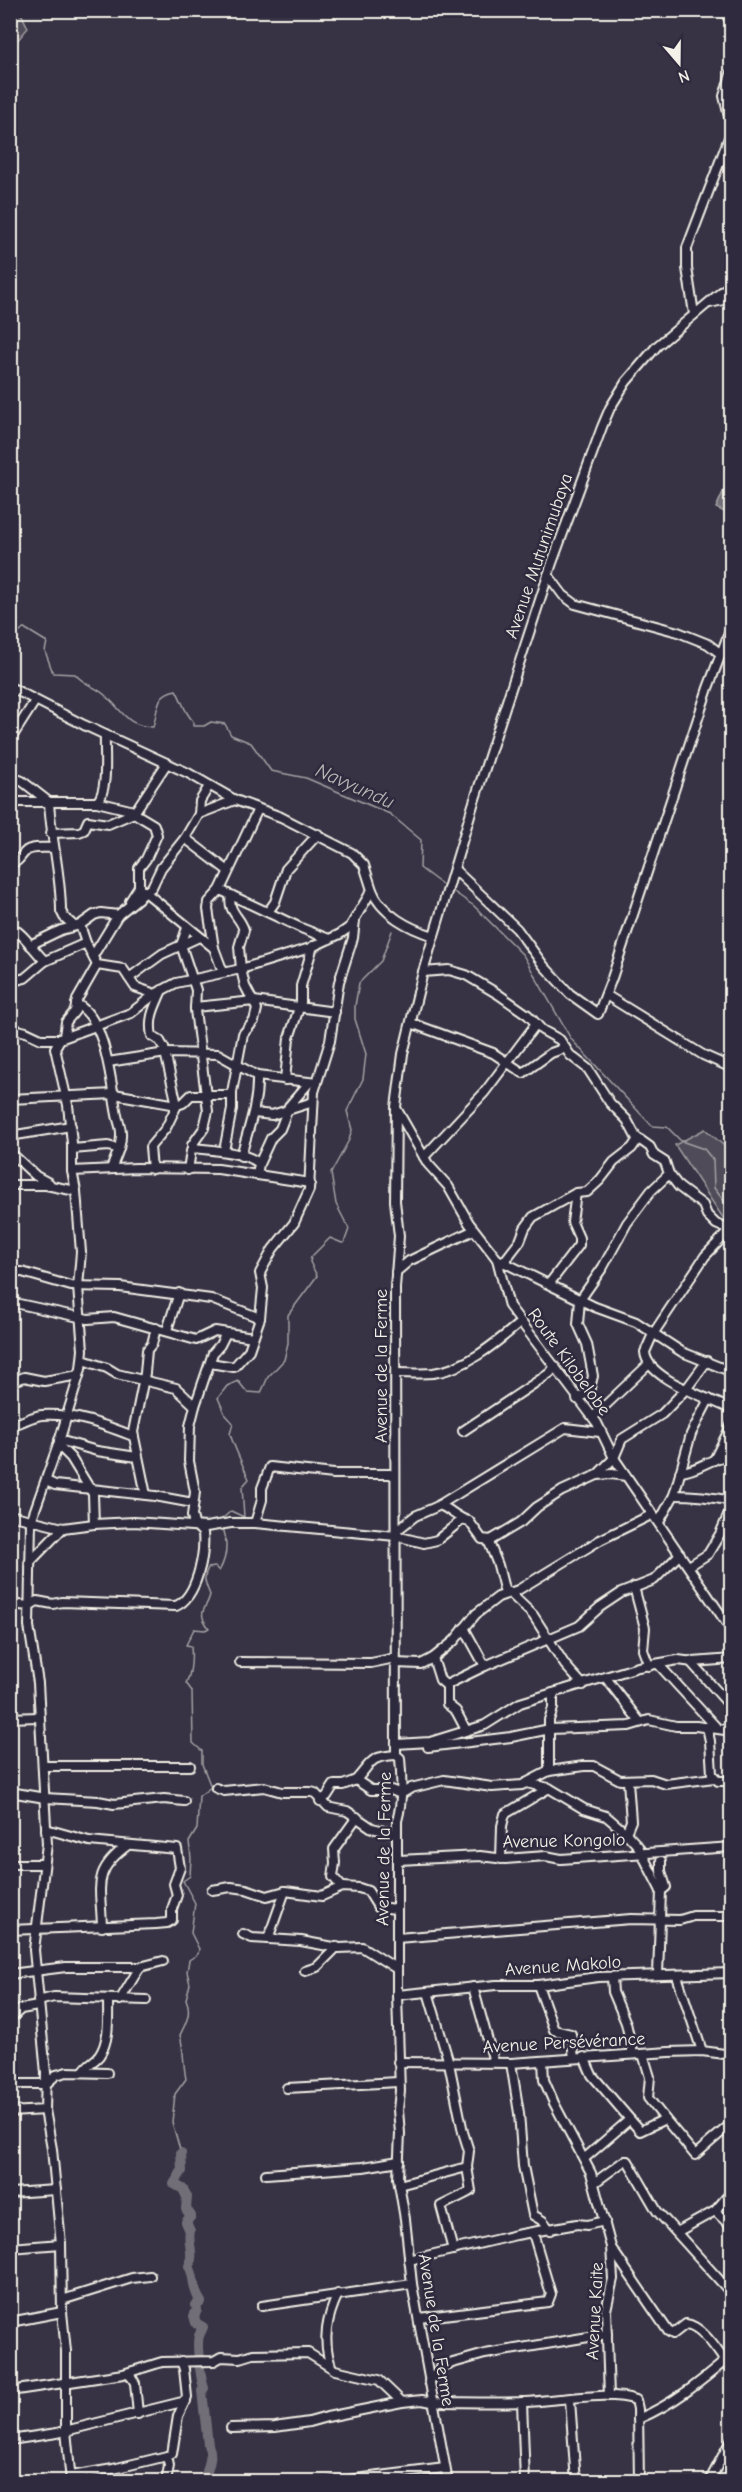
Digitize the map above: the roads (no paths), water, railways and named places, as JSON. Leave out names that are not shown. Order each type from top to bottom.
[{"type":"main road","points":[[724,10],[732,21]]},
{"type":"street","points":[[694,314],[687,275],[687,248],[730,135],[731,125],[724,96],[732,71]]},
{"type":"street","name":"Avenue Mutunimubaya","points":[[423,972],[481,780],[548,575],[576,494],[610,408],[645,357],[732,283]]},
{"type":"street","points":[[706,304],[732,298]]},
{"type":"street","points":[[548,575],[563,595],[575,604],[678,632],[708,644],[721,654]]},
{"type":"street","points":[[455,870],[517,929],[544,966],[570,994],[598,1014],[732,625]]},
{"type":"street","points":[[10,687],[105,735],[167,763],[235,800],[281,817],[357,856],[364,865],[377,903],[408,927],[434,936]]},
{"type":"street","points":[[10,740],[35,701]]},
{"type":"street","points":[[97,802],[102,796],[105,778],[105,735]]},
{"type":"street","points":[[51,833],[79,832],[84,830],[88,821],[108,824],[134,812],[167,763]]},
{"type":"street","points":[[10,776],[16,776],[49,802],[51,833],[59,871],[61,911],[64,917],[77,926],[97,966]]},
{"type":"street","points":[[93,956],[118,915],[147,893],[165,863],[185,838],[199,814],[200,801],[209,786]]},
{"type":"street","points":[[199,814],[235,800]]},
{"type":"street","points":[[10,802],[97,802],[134,812],[154,825],[157,835],[146,859],[139,868],[139,887],[125,909]]},
{"type":"street","points":[[223,972],[214,948],[209,902],[219,890],[258,809]]},
{"type":"street","points":[[268,912],[275,902],[286,869],[318,834]]},
{"type":"street","points":[[185,838],[227,870]]},
{"type":"street","points":[[10,864],[21,859],[30,849],[54,848]]},
{"type":"street","points":[[139,887],[214,948]]},
{"type":"street","points":[[219,890],[329,939]]},
{"type":"street","points":[[41,1039],[62,1037],[130,1013],[158,992],[194,978],[241,969],[329,939],[350,927],[372,890]]},
{"type":"street","points":[[225,1151],[232,1109],[232,1092],[243,1034],[254,1021],[257,1009],[245,986],[241,969],[239,947],[244,930],[233,914],[230,904],[231,895]]},
{"type":"street","points":[[363,907],[377,903]]},
{"type":"street","points":[[30,945],[61,930],[77,926],[101,913],[118,915]]},
{"type":"street","points":[[210,1363],[234,1367],[249,1350],[260,1318],[263,1288],[260,1274],[273,1249],[300,1213],[310,1183],[313,1083],[330,1041],[339,982],[353,938],[355,920]]},
{"type":"street","points":[[10,927],[15,929],[45,961]]},
{"type":"street","points":[[187,928],[182,945],[194,978],[206,1119],[192,1144],[188,1170]]},
{"type":"street","points":[[129,978],[162,954],[199,937]]},
{"type":"street","points":[[10,982],[25,978],[45,961],[86,943]]},
{"type":"street","points":[[285,1080],[289,1038],[301,1002],[301,986],[308,956],[313,946]]},
{"type":"street","points":[[97,966],[123,969],[135,987],[158,992]]},
{"type":"street","points":[[97,966],[76,1004],[75,1011],[66,1022],[62,1037],[55,1048],[70,1126],[72,1171],[76,1191],[81,1252],[78,1287],[82,1318],[83,1360],[59,1443],[31,1521],[29,1563],[31,1641],[38,1683],[38,1717],[44,1766],[46,1829],[34,1942],[46,2084],[45,2110],[61,2244],[62,2312],[66,2351],[66,2430],[71,2479],[128,2463],[141,2463],[172,2454],[178,2416],[186,2401],[186,2381],[181,2361]]},
{"type":"street","points":[[423,972],[449,970],[466,975],[498,994],[542,1030],[560,1040],[575,1060],[588,1069],[610,1103],[627,1120],[638,1139],[650,1147],[654,1155],[665,1162],[669,1174],[682,1191],[703,1205],[707,1215],[716,1224],[731,1230],[705,1256],[653,1334],[645,1352],[649,1364],[661,1376],[732,1410]]},
{"type":"street","name":"Avenue de la Ferme","points":[[423,972],[403,1054],[396,1107],[396,1201],[399,1236],[396,1272],[394,1474],[395,1660],[396,1755],[400,1758],[401,1794],[397,1834],[396,1909],[399,2185],[412,2284],[448,2481]]},
{"type":"street","points":[[152,1169],[150,1147],[166,1128],[177,1105],[163,1044],[152,1036],[150,1020],[158,992]]},
{"type":"street","points":[[606,995],[703,1055],[732,1068]]},
{"type":"street","points":[[195,1007],[254,1001],[335,1012]]},
{"type":"street","points":[[76,1004],[85,1009],[94,1024],[108,1062],[121,1133],[119,1149],[111,1169]]},
{"type":"street","points":[[411,1023],[478,1047],[523,1072],[551,1053],[565,1048]]},
{"type":"street","points":[[424,1157],[478,1101],[536,1024]]},
{"type":"street","points":[[10,1029],[26,1032],[41,1039],[56,1054]]},
{"type":"street","points":[[108,1062],[166,1053],[218,1054],[257,1076],[313,1083]]},
{"type":"street","points":[[241,1156],[258,1094],[257,1076]]},
{"type":"street","points":[[257,1175],[259,1164],[271,1138],[280,1129],[292,1101],[313,1083]]},
{"type":"street","points":[[10,1099],[114,1094],[177,1105],[183,1103],[191,1095],[229,1095],[232,1092]]},
{"type":"street","points":[[254,1113],[272,1115],[313,1102]]},
{"type":"street","name":"Route Kilobelobe","points":[[396,1107],[424,1157],[448,1186],[474,1230],[500,1261],[505,1298],[509,1306],[592,1417],[614,1458],[732,1631]]},
{"type":"street","points":[[10,1136],[70,1126]]},
{"type":"street","points":[[638,1139],[632,1148],[614,1162],[587,1192],[576,1193],[533,1217],[520,1240],[500,1261],[580,1300],[636,1322],[675,1349],[732,1372]]},
{"type":"street","points":[[72,1149],[108,1146],[119,1149]]},
{"type":"street","points":[[192,1149],[225,1151],[258,1161],[259,1164]]},
{"type":"street","points":[[10,1152],[36,1176],[51,1185]]},
{"type":"street","points":[[72,1171],[218,1169],[310,1183]]},
{"type":"street","points":[[577,1399],[589,1392],[593,1376],[587,1344],[578,1324],[580,1300],[603,1267],[627,1223],[651,1191],[669,1174]]},
{"type":"street","points":[[12,1187],[51,1185],[76,1191]]},
{"type":"street","points":[[549,1284],[579,1245],[580,1241],[572,1222],[576,1193]]},
{"type":"street","points":[[396,1272],[409,1261],[474,1230]]},
{"type":"street","points":[[10,1272],[78,1287],[101,1285],[180,1293],[211,1299],[260,1318]]},
{"type":"street","points":[[167,1330],[180,1293]]},
{"type":"street","points":[[10,1302],[82,1318],[108,1316],[167,1330],[196,1341],[215,1331],[253,1337]]},
{"type":"street","points":[[396,1373],[434,1373],[446,1369],[475,1356],[521,1322]]},
{"type":"street","points":[[146,1495],[133,1436],[147,1350],[152,1344],[156,1328]]},
{"type":"street","points":[[10,1604],[30,1606],[32,1603],[41,1601],[53,1604],[62,1602],[171,1607],[180,1604],[195,1583],[204,1555],[203,1533],[194,1524],[192,1516],[195,1492],[189,1461],[190,1426],[213,1353],[226,1333]]},
{"type":"street","points":[[83,1360],[108,1368],[117,1374],[143,1378],[176,1388],[195,1406]]},
{"type":"street","points":[[439,1505],[450,1509],[462,1520],[471,1524],[480,1538],[488,1540],[521,1522],[537,1507],[562,1491],[597,1475],[614,1458],[622,1439],[662,1414],[687,1388],[707,1361]]},
{"type":"street","points":[[592,1417],[649,1364]]},
{"type":"street","points":[[463,1431],[550,1373],[555,1366]]},
{"type":"street","points":[[10,1383],[24,1377],[44,1381],[79,1375]]},
{"type":"street","points":[[659,1522],[674,1495],[694,1428],[709,1399]]},
{"type":"street","points":[[10,1425],[42,1415],[66,1417],[85,1419],[133,1436]]},
{"type":"street","points":[[714,1460],[732,1424]]},
{"type":"street","points":[[396,1533],[415,1516],[439,1505],[565,1428],[600,1432]]},
{"type":"street","points":[[59,1443],[137,1457]]},
{"type":"street","points":[[59,1443],[89,1488],[94,1500],[94,1524]]},
{"type":"street","points":[[680,1472],[696,1470],[722,1456],[732,1456]]},
{"type":"street","points":[[255,1523],[262,1500],[262,1488],[270,1467],[326,1473],[394,1474]]},
{"type":"street","points":[[597,1475],[626,1476]]},
{"type":"street","points":[[46,1481],[55,1485],[194,1503]]},
{"type":"street","points":[[674,1495],[696,1495],[731,1509],[708,1554],[689,1566]]},
{"type":"street","points":[[240,1662],[371,1663],[395,1660],[421,1664],[433,1658],[454,1641],[476,1614],[507,1593],[518,1590],[600,1540],[653,1514]]},
{"type":"street","points":[[10,1515],[63,1528],[94,1524],[194,1524],[206,1527],[231,1523],[255,1523],[396,1533],[430,1543],[446,1534],[462,1520]]},
{"type":"street","points":[[29,1563],[63,1528]]},
{"type":"street","points":[[488,1540],[507,1593],[533,1615],[547,1640],[575,1678],[583,1685]]},
{"type":"street","points":[[447,1684],[579,1626],[600,1607],[634,1587],[654,1580],[680,1554]]},
{"type":"street","points":[[634,1587],[645,1628],[643,1650],[649,1666]]},
{"type":"street","points":[[464,1628],[485,1666]]},
{"type":"street","points":[[433,1658],[440,1680],[447,1684]]},
{"type":"street","points":[[396,1744],[430,1742],[485,1725],[520,1703],[649,1666],[678,1660],[732,1659]]},
{"type":"street","points":[[690,1661],[732,1708]]},
{"type":"street","points":[[658,1665],[717,1728]]},
{"type":"street","points":[[606,1678],[640,1722]]},
{"type":"street","points":[[447,1684],[447,1704],[456,1711],[466,1730]]},
{"type":"street","points":[[549,1771],[550,1716],[554,1708],[553,1693]]},
{"type":"street","points":[[10,1718],[38,1717]]},
{"type":"street","points":[[428,1747],[511,1737],[550,1729],[620,1726],[649,1720],[676,1726],[732,1731]]},
{"type":"street","points":[[707,1727],[711,1771],[714,1778]]},
{"type":"street","points":[[320,1801],[327,1796],[334,1785],[357,1780],[374,1758],[396,1755]]},
{"type":"street","points":[[44,1766],[190,1766]]},
{"type":"street","points":[[526,1783],[549,1771],[594,1766],[616,1779],[628,1781],[651,1779],[666,1784],[714,1778],[732,1781]]},
{"type":"street","points":[[357,1780],[371,1790],[391,1790],[401,1794],[411,1788],[444,1780],[492,1787],[526,1783],[549,1788],[584,1809],[606,1816],[626,1833],[643,1855],[661,1891],[658,1975]]},
{"type":"street","points":[[626,1833],[631,1821],[628,1781]]},
{"type":"street","points":[[216,1788],[224,1791],[264,1787],[282,1791],[311,1792],[332,1809],[344,1810],[372,1828],[397,1834]]},
{"type":"street","points":[[501,1859],[502,1826],[505,1814],[549,1788]]},
{"type":"street","points":[[10,1792],[45,1798],[114,1804],[164,1799],[184,1801]]},
{"type":"street","points":[[342,1887],[333,1876],[334,1849],[357,1817]]},
{"type":"street","points":[[10,1930],[102,1928],[167,1923],[172,1920],[172,1909],[177,1895],[174,1884],[180,1868],[177,1849],[89,1841],[46,1829]]},
{"type":"street","points":[[102,1928],[101,1881],[103,1870],[111,1859],[128,1845]]},
{"type":"street","name":"Avenue Kongolo","points":[[398,1860],[474,1856],[501,1859],[546,1856],[561,1859],[668,1854],[732,1847]]},
{"type":"street","points":[[652,1877],[668,1854]]},
{"type":"street","points":[[661,1861],[661,1871],[666,1887],[661,1891]]},
{"type":"street","points":[[10,1864],[44,1864]]},
{"type":"street","points":[[212,1890],[242,1888],[270,1896],[285,1891],[300,1892],[307,1896],[322,1896],[342,1887],[363,1888],[370,1893],[378,1907],[396,1909]]},
{"type":"street","points":[[268,1938],[285,1891]]},
{"type":"street","points":[[397,1938],[454,1935],[530,1926],[592,1924],[631,1919],[684,1920],[693,1916],[732,1916]]},
{"type":"street","points":[[243,1934],[252,1938],[364,1948],[397,1970]]},
{"type":"street","points":[[304,1971],[317,1967],[337,1947]]},
{"type":"street","points":[[10,1974],[96,1966],[140,1967],[163,1961]]},
{"type":"street","points":[[120,2000],[140,1967]]},
{"type":"street","name":"Avenue Makolo","points":[[397,1995],[612,1977],[732,1973]]},
{"type":"street","points":[[677,1976],[702,2051]]},
{"type":"street","points":[[612,1977],[613,1992],[626,2023],[633,2054]]},
{"type":"street","points":[[538,1985],[554,2030],[571,2034],[574,2058]]},
{"type":"street","points":[[473,1988],[494,2062]]},
{"type":"street","points":[[428,1992],[449,2062],[469,2151],[467,2168],[471,2191],[441,2206],[453,2250]]},
{"type":"street","points":[[10,2019],[21,2009],[54,1997],[146,2000]]},
{"type":"street","points":[[83,2072],[88,2064],[98,2057],[104,2044],[107,2031],[108,2000]]},
{"type":"street","name":"Avenue Persévérance","points":[[399,2062],[543,2061],[702,2051],[731,2055]]},
{"type":"street","points":[[643,2054],[650,2077],[648,2100],[694,2155],[732,2123]]},
{"type":"street","points":[[584,2057],[588,2069],[629,2120],[642,2132],[664,2119]]},
{"type":"street","name":"Avenue Kaite","points":[[543,2061],[544,2079],[554,2103],[585,2158],[611,2247],[613,2279],[606,2310],[609,2396]]},
{"type":"street","points":[[511,2062],[519,2113],[523,2166],[533,2215],[543,2221],[550,2230]]},
{"type":"street","points":[[10,2084],[46,2084],[61,2073],[107,2073]]},
{"type":"street","points":[[287,2088],[398,2082]]},
{"type":"street","points":[[10,2112],[45,2110]]},
{"type":"street","points":[[585,2158],[629,2120]]},
{"type":"street","points":[[266,2174],[363,2167],[399,2161]]},
{"type":"street","points":[[594,2183],[628,2161],[654,2207],[728,2284],[732,2294]]},
{"type":"street","points":[[399,2185],[467,2168]]},
{"type":"street","points":[[10,2193],[56,2190]]},
{"type":"street","points":[[677,2232],[716,2211],[732,2191]]},
{"type":"street","points":[[716,2211],[732,2228]]},
{"type":"street","points":[[409,2260],[428,2254],[577,2224],[587,2225],[605,2221]]},
{"type":"street","points":[[419,2318],[549,2302],[551,2294],[533,2233]]},
{"type":"street","points":[[10,2248],[61,2244]]},
{"type":"street","points":[[611,2247],[668,2331],[673,2334],[686,2324],[692,2326],[713,2345],[725,2361]]},
{"type":"street","points":[[62,2300],[132,2278],[150,2276]]},
{"type":"street","points":[[262,2306],[412,2284]]},
{"type":"street","points":[[330,2366],[327,2351],[327,2324],[338,2294]]},
{"type":"street","points":[[10,2322],[62,2312]]},
{"type":"street","points":[[429,2382],[442,2366],[485,2354],[607,2334]]},
{"type":"street","points":[[10,2391],[129,2373],[153,2364],[214,2361],[221,2357],[240,2358],[253,2354],[302,2351],[340,2372],[379,2380],[402,2402]]},
{"type":"street","points":[[638,2419],[672,2403],[732,2355]]},
{"type":"street","points":[[129,2373],[135,2383],[138,2414]]},
{"type":"street","points":[[231,2428],[275,2427],[422,2400],[522,2402],[609,2396],[636,2400],[639,2481]]},
{"type":"street","points":[[570,2400],[576,2481]]},
{"type":"street","points":[[10,2440],[66,2430],[186,2401]]},
{"type":"street","points":[[522,2402],[525,2481]]},
{"type":"street","points":[[709,2481],[732,2438]]},
{"type":"street","points":[[166,2481],[170,2466],[167,2456]]},
{"type":"street","points":[[331,2481],[444,2468]]},
{"type":"waterway","name":"Navyundu","points":[[10,651],[15,637],[24,628],[47,642],[45,651],[53,673],[75,674],[102,693],[131,721],[144,726],[153,727],[161,698],[176,690],[193,721],[193,726],[204,726],[211,722],[225,724],[231,735],[251,743],[271,771],[306,778],[390,814],[421,840],[420,868],[444,886]]},
{"type":"waterway","name":"Navyundu","points":[[451,890],[474,906],[523,955],[571,1039],[652,1126],[667,1127],[681,1141],[704,1149],[713,1160],[714,1188],[727,1205],[732,1205]]},
{"type":"waterway","points":[[222,1522],[231,1511],[244,1517],[242,1487],[249,1479],[230,1434],[233,1423],[225,1414],[218,1398],[227,1386],[238,1381],[247,1392],[261,1393],[268,1377],[284,1360],[288,1343],[288,1315],[317,1276],[310,1262],[311,1257],[330,1238],[344,1243],[349,1229],[336,1204],[331,1173],[349,1140],[352,1130],[347,1111],[363,1079],[366,1054],[355,1019],[355,1006],[359,983],[381,961],[392,931]]},
{"type":"waterway","points":[[181,2153],[172,2122],[175,2094],[186,2079],[180,2035],[188,2013],[186,1999],[190,1984],[187,1972],[189,1960],[198,1954],[199,1949],[191,1933],[195,1903],[183,1881],[190,1876],[189,1842],[197,1829],[199,1796],[211,1787],[202,1764],[202,1751],[193,1743],[192,1691],[186,1683],[191,1665],[191,1646],[186,1645],[194,1629],[209,1628],[203,1618],[203,1611],[210,1595],[205,1575],[208,1568],[215,1567],[219,1571],[224,1561],[226,1539],[223,1527]]},
{"type":"waterway","points":[[181,2153],[182,2171],[174,2184],[183,2189],[187,2197],[186,2209],[191,2216],[186,2222],[190,2231],[191,2262],[189,2266],[201,2302],[196,2305],[197,2310],[194,2316],[196,2323],[203,2327],[198,2340],[198,2354],[210,2450],[204,2482]]}]
